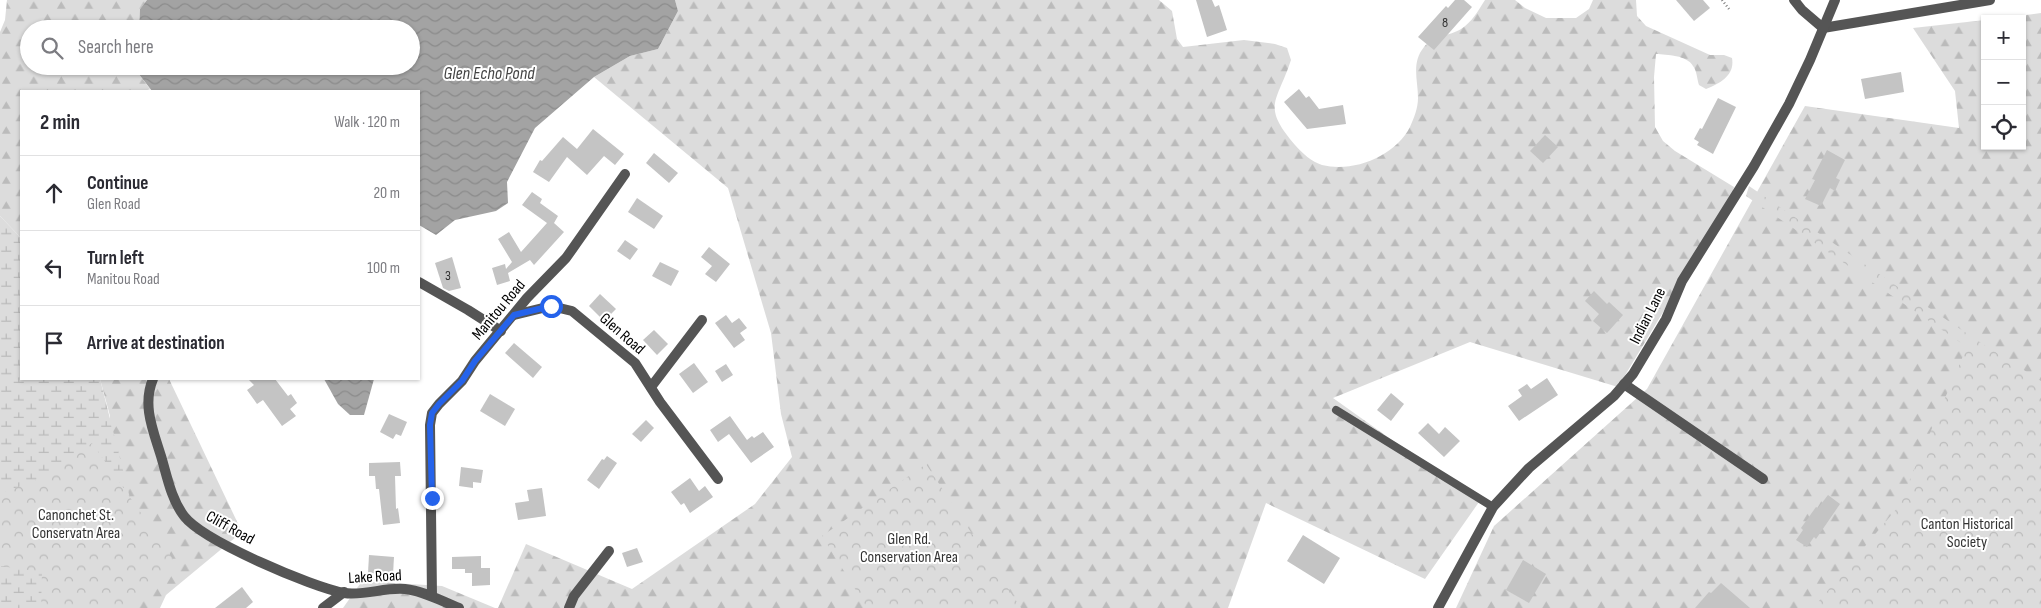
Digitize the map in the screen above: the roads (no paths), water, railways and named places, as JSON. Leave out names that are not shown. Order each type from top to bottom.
[{"type":"street","points":[[1794,0],[1802,10],[1823,28],[1990,0]]},
{"type":"street","name":"Indian Lane","points":[[1438,608],[1493,507],[1529,468],[1614,396],[1650,349],[1682,281],[1754,166],[1785,111],[1810,60],[1834,0]]},
{"type":"street","name":"Manitou Road","points":[[432,596],[430,425],[432,413],[462,381],[475,361],[527,298],[566,258],[625,174]]},
{"type":"street","points":[[420,283],[501,331]]},
{"type":"street","name":"Glen Road","points":[[514,315],[551,306],[572,311],[635,363],[718,480]]},
{"type":"street","points":[[651,387],[702,320]]},
{"type":"street","name":"Cliff Road","points":[[153,380],[149,388],[148,409],[174,497],[185,517],[213,538],[268,566],[344,592]]},
{"type":"street","points":[[1624,384],[1763,479]]},
{"type":"street","points":[[569,608],[574,596],[609,551]]},
{"type":"street","name":"Lake Road","points":[[324,608],[344,592],[360,593],[405,589],[432,596],[459,608]]},
{"type":"lane","points":[[1336,410],[1493,507]]},
{"type":"water","name":"Glen Echo Pond","points":[[147,0],[675,0],[678,11],[658,49],[630,56],[594,77],[535,128],[507,182],[508,203],[496,211],[455,220],[436,235],[420,226],[420,90],[151,90],[140,75],[420,75],[420,20],[139,20],[140,9]]},
{"type":"water","points":[[325,380],[374,380],[364,415],[350,415],[338,404]]},
{"type":"park label","name":"Canonchet St. Conservatn Area","points":[[76,524]]},
{"type":"park label","name":"Canton Historical Society","points":[[1967,533]]},
{"type":"park label","name":"Glen Rd. Conservation Area","points":[[909,548]]}]
